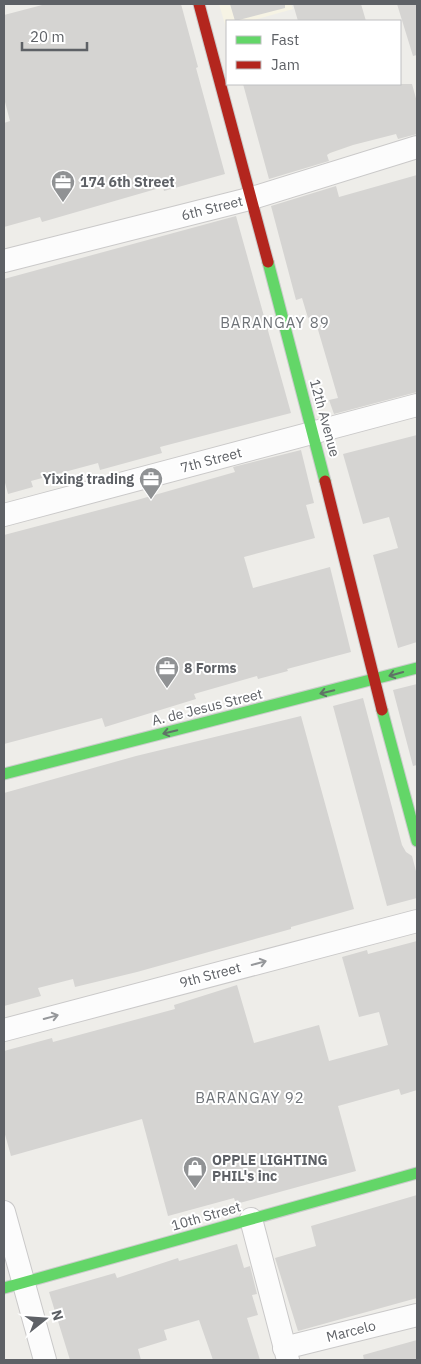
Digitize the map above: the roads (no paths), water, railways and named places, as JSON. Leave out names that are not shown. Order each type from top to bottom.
[{"type":"street","name":"12th Avenue","points":[[199,4],[314,432],[374,680],[417,841]]},
{"type":"street","name":"6th Street","points":[[4,261],[250,199],[417,147]]},
{"type":"street","name":"7th Street","points":[[4,515],[417,405]]},
{"type":"street","name":"A. de Jesus Street","points":[[4,774],[417,668]]},
{"type":"street","name":"9th Street","points":[[4,1030],[417,921]]},
{"type":"street","name":"10th Street","points":[[14,1285],[417,1173]]},
{"type":"street","points":[[4,1212],[14,1285],[45,1360]]},
{"type":"street","name":"Marcelo","points":[[251,1219],[286,1354],[417,1315]]},
{"type":"place","name":"174 6th Street","points":[[63,203]]},
{"type":"place","name":"Yixing trading","points":[[151,500]]},
{"type":"place","name":"8 Forms","points":[[167,689]]},
{"type":"place","name":"OPPLE LIGHTING PHIL's inc","points":[[195,1189]]},
{"type":"district","name":"BARANGAY 89","points":[[275,322]]},
{"type":"district","name":"BARANGAY 92","points":[[250,1097]]}]
